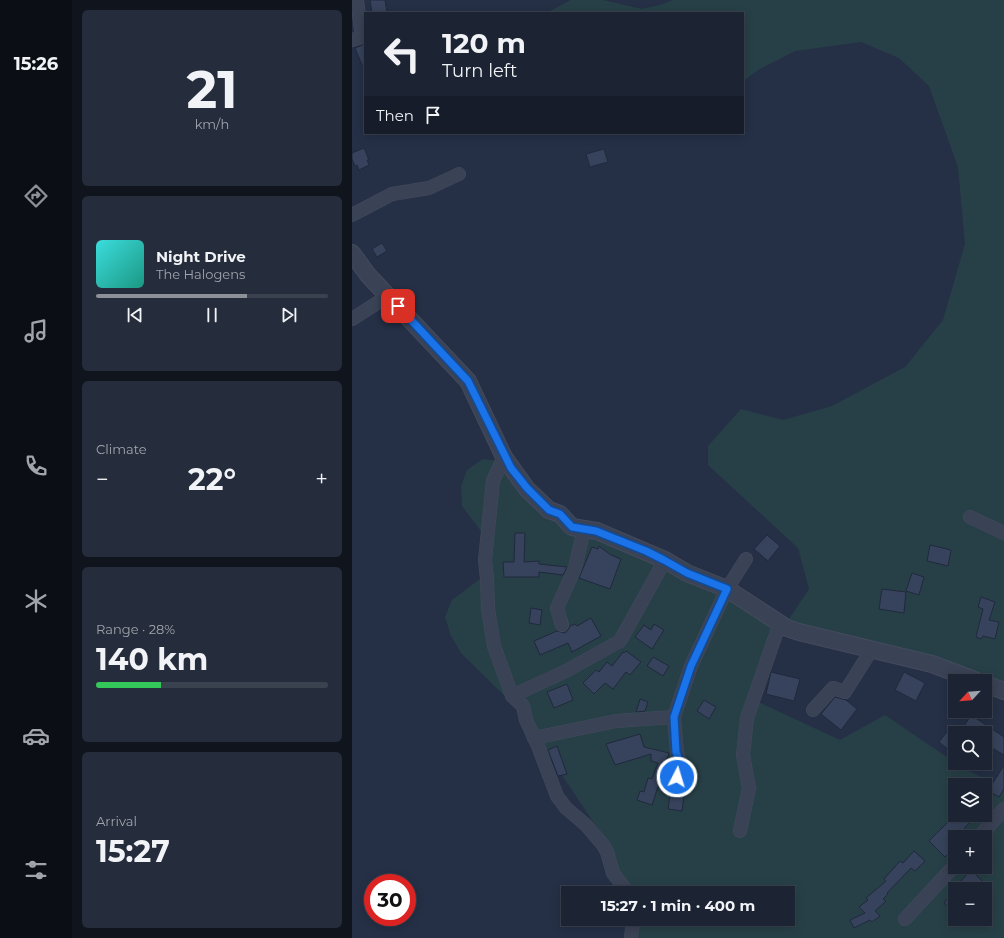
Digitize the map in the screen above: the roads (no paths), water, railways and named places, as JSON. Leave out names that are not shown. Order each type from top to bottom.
[{"type":"street","points":[[352,40],[362,37],[357,0]]},
{"type":"street","points":[[352,215],[392,194],[429,188],[459,174]]},
{"type":"street","points":[[352,253],[368,275],[468,381],[504,457],[527,488],[549,510],[560,514],[572,527],[596,531],[664,560],[687,573],[727,589],[787,628],[932,664],[958,674]]},
{"type":"street","points":[[352,318],[388,296]]},
{"type":"street","points":[[504,457],[493,481],[485,560],[488,579],[488,609],[494,646],[512,696],[522,706],[526,720],[544,760],[557,796],[566,808],[586,825],[603,845],[607,852],[613,873],[623,886]]},
{"type":"street","points":[[970,517],[1004,533]]},
{"type":"street","points":[[562,625],[557,608],[575,568],[584,529]]},
{"type":"street","points":[[673,788],[681,765],[676,752],[674,717],[691,666],[727,589],[746,559]]},
{"type":"street","points":[[512,696],[566,671],[620,641],[664,560]]},
{"type":"street","points":[[740,831],[749,788],[743,755],[747,718],[780,623]]},
{"type":"street","points":[[813,710],[833,688],[845,692],[872,649]]},
{"type":"street","points":[[992,687],[1004,691]]},
{"type":"street","points":[[534,738],[616,721],[674,717]]},
{"type":"street","points":[[985,830],[1004,809]]},
{"type":"street","points":[[905,919],[948,873]]},
{"type":"street","points":[[631,938],[632,926]]}]
